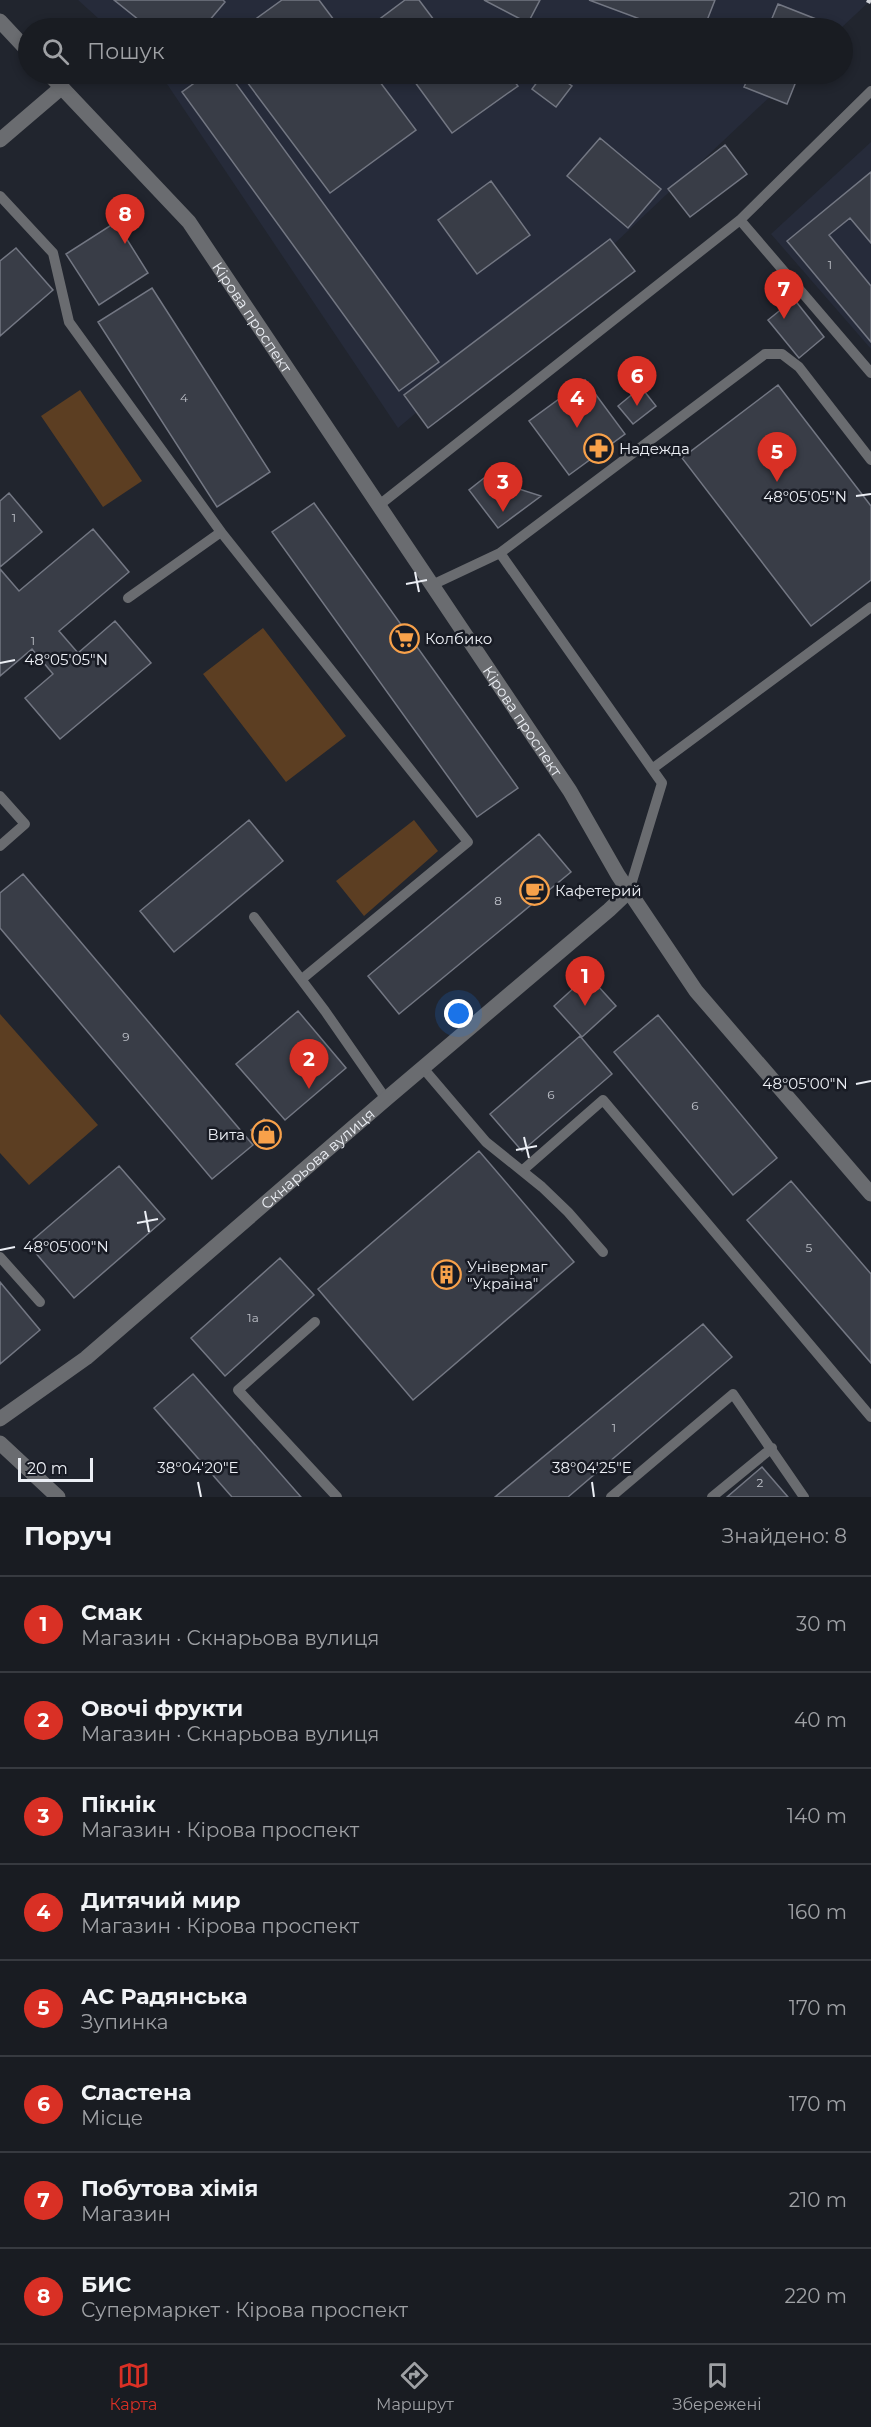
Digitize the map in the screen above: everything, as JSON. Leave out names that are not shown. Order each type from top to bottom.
[{"type":"street","points":[[0,21],[18,40]]},
{"type":"street","name":"Кірова проспект","points":[[59,84],[189,222],[570,791],[629,891],[696,992],[871,1194]]},
{"type":"street","points":[[0,140],[62,87]]},
{"type":"street","name":"Скнарьова вулиця","points":[[0,1419],[86,1358],[629,891]]},
{"type":"street","points":[[0,1443],[58,1497]]},
{"type":"lane","points":[[378,506],[740,220],[871,91]]},
{"type":"lane","points":[[0,196],[53,253],[69,322],[221,532],[468,843],[302,979]]},
{"type":"lane","points":[[740,220],[871,373]]},
{"type":"lane","points":[[432,585],[500,553],[765,354],[782,354],[799,367],[871,460]]},
{"type":"lane","points":[[128,598],[221,532]]},
{"type":"lane","points":[[500,553],[662,783],[629,891]]},
{"type":"lane","points":[[652,769],[871,607]]},
{"type":"lane","points":[[0,796],[25,824],[0,846]]},
{"type":"lane","points":[[254,917],[302,979],[386,1099]]},
{"type":"lane","points":[[423,1068],[486,1142],[523,1170],[568,1212],[603,1252]]},
{"type":"lane","points":[[523,1170],[603,1100],[871,1417]]},
{"type":"lane","points":[[0,1257],[40,1302]]},
{"type":"lane","points":[[315,1322],[238,1390],[337,1497]]},
{"type":"lane","points":[[611,1497],[733,1394],[804,1497]]},
{"type":"lane","points":[[712,1497],[772,1448]]},
{"type":"shaded area","points":[[78,0],[871,0],[852,18],[98,18]]},
{"type":"shaded area","points":[[167,84],[783,84],[593,264],[398,428]]},
{"type":"shaded area","points":[[871,142],[871,349],[771,234]]},
{"type":"shaded area","points":[[80,390],[142,481],[103,507],[41,416]]},
{"type":"shaded area","points":[[263,628],[346,736],[286,782],[203,674]]},
{"type":"shaded area","points":[[414,820],[438,851],[364,916],[336,881]]},
{"type":"shaded area","points":[[0,1014],[98,1125],[29,1185],[0,1153]]},
{"type":"building","points":[[114,0],[223,0],[225,2],[211,18],[136,18]]},
{"type":"building","points":[[282,0],[319,0],[332,18],[257,18]]},
{"type":"building","points":[[405,0],[419,0],[432,18],[381,18]]},
{"type":"building","points":[[484,0],[540,0],[531,18],[518,18]]},
{"type":"building","points":[[589,0],[715,0],[708,18],[637,18]]},
{"type":"building","points":[[778,4],[813,18],[772,18]]},
{"type":"building","points":[[193,84],[236,84],[439,362],[399,391],[182,92]]},
{"type":"building","points":[[248,84],[382,84],[416,130],[330,193]]},
{"type":"building","points":[[416,84],[516,84],[518,86],[452,133]]},
{"type":"building","points":[[536,84],[569,84],[572,86],[556,107],[532,89]]},
{"type":"building","points":[[745,84],[795,84],[787,104],[744,87]]},
{"type":"building","points":[[600,138],[661,189],[628,228],[567,176]]},
{"type":"building","points":[[725,145],[747,174],[690,217],[668,189]]},
{"type":"building","points":[[871,172],[871,243],[850,218],[829,235],[871,286],[871,342],[787,241]]},
{"type":"building","points":[[491,181],[530,235],[477,274],[438,220]]},
{"type":"building","points":[[116,222],[148,273],[99,305],[66,254]]},
{"type":"building","points":[[610,239],[635,271],[428,428],[404,395]]},
{"type":"building","points":[[16,248],[53,290],[0,336],[0,261]]},
{"type":"building","points":[[152,288],[270,472],[217,507],[98,322]]},
{"type":"building","points":[[794,299],[824,337],[799,358],[768,320]]},
{"type":"building","points":[[585,380],[625,434],[569,475],[529,421]]},
{"type":"building","points":[[778,385],[871,506],[871,580],[811,626],[682,458]]},
{"type":"building","points":[[641,387],[656,406],[633,424],[618,406]]},
{"type":"building","points":[[484,478],[541,496],[498,528],[469,490]]},
{"type":"building","points":[[9,493],[42,532],[0,567],[0,501]]},
{"type":"building","points":[[314,503],[518,788],[477,817],[272,532]]},
{"type":"building","points":[[93,529],[129,572],[59,631],[78,653],[115,621],[151,663],[60,739],[25,698],[53,674],[32,649],[0,676],[0,569],[19,591]]},
{"type":"building","points":[[249,820],[283,861],[174,952],[140,911]]},
{"type":"building","points":[[539,834],[571,872],[399,1014],[368,976]]},
{"type":"building","points":[[23,874],[253,1145],[212,1179],[0,928],[0,893]]},
{"type":"building","points":[[588,975],[616,1006],[582,1037],[554,1006]]},
{"type":"building","points":[[298,1011],[346,1068],[285,1120],[236,1064]]},
{"type":"building","points":[[658,1015],[777,1158],[733,1195],[614,1052]]},
{"type":"building","points":[[580,1036],[612,1074],[522,1151],[490,1114]]},
{"type":"building","name":"Вита","points":[[264,1119],[281,1137],[268,1149],[251,1130]]},
{"type":"building","name":"Універмаг \"Україна\"","points":[[479,1151],[574,1262],[413,1400],[318,1289]]},
{"type":"building","points":[[119,1166],[165,1219],[74,1298],[28,1244]]},
{"type":"building","points":[[791,1181],[871,1274],[871,1363],[747,1220]]},
{"type":"building","points":[[280,1258],[314,1295],[225,1376],[191,1338]]},
{"type":"building","points":[[0,1282],[40,1330],[0,1364]]},
{"type":"building","points":[[703,1324],[732,1357],[568,1497],[495,1497]]},
{"type":"building","points":[[193,1374],[301,1497],[232,1497],[154,1408]]},
{"type":"building","points":[[762,1467],[788,1497],[727,1497]]},
{"type":"railway","points":[[867,0],[871,2]]},
{"type":"place","name":"БИС","points":[[125,244]]},
{"type":"place","name":"Побутова хімія","points":[[784,319]]},
{"type":"place","name":"Сластена","points":[[637,406]]},
{"type":"place","name":"Дитячий мир","points":[[577,428]]},
{"type":"place","name":"Надежда","points":[[598,448]]},
{"type":"place","name":"АС Радянська","points":[[777,482]]},
{"type":"place","name":"Пікнік","points":[[503,512]]},
{"type":"place","name":"Колбико","points":[[404,638]]},
{"type":"place","name":"Кафетерий","points":[[534,890]]},
{"type":"place","name":"Смак","points":[[585,1006]]},
{"type":"place","name":"Овочі фрукти","points":[[309,1089]]},
{"type":"place","name":"Вита","points":[[266,1134]]},
{"type":"place","name":"Універмаг \"Україна\"","points":[[446,1275]]}]
